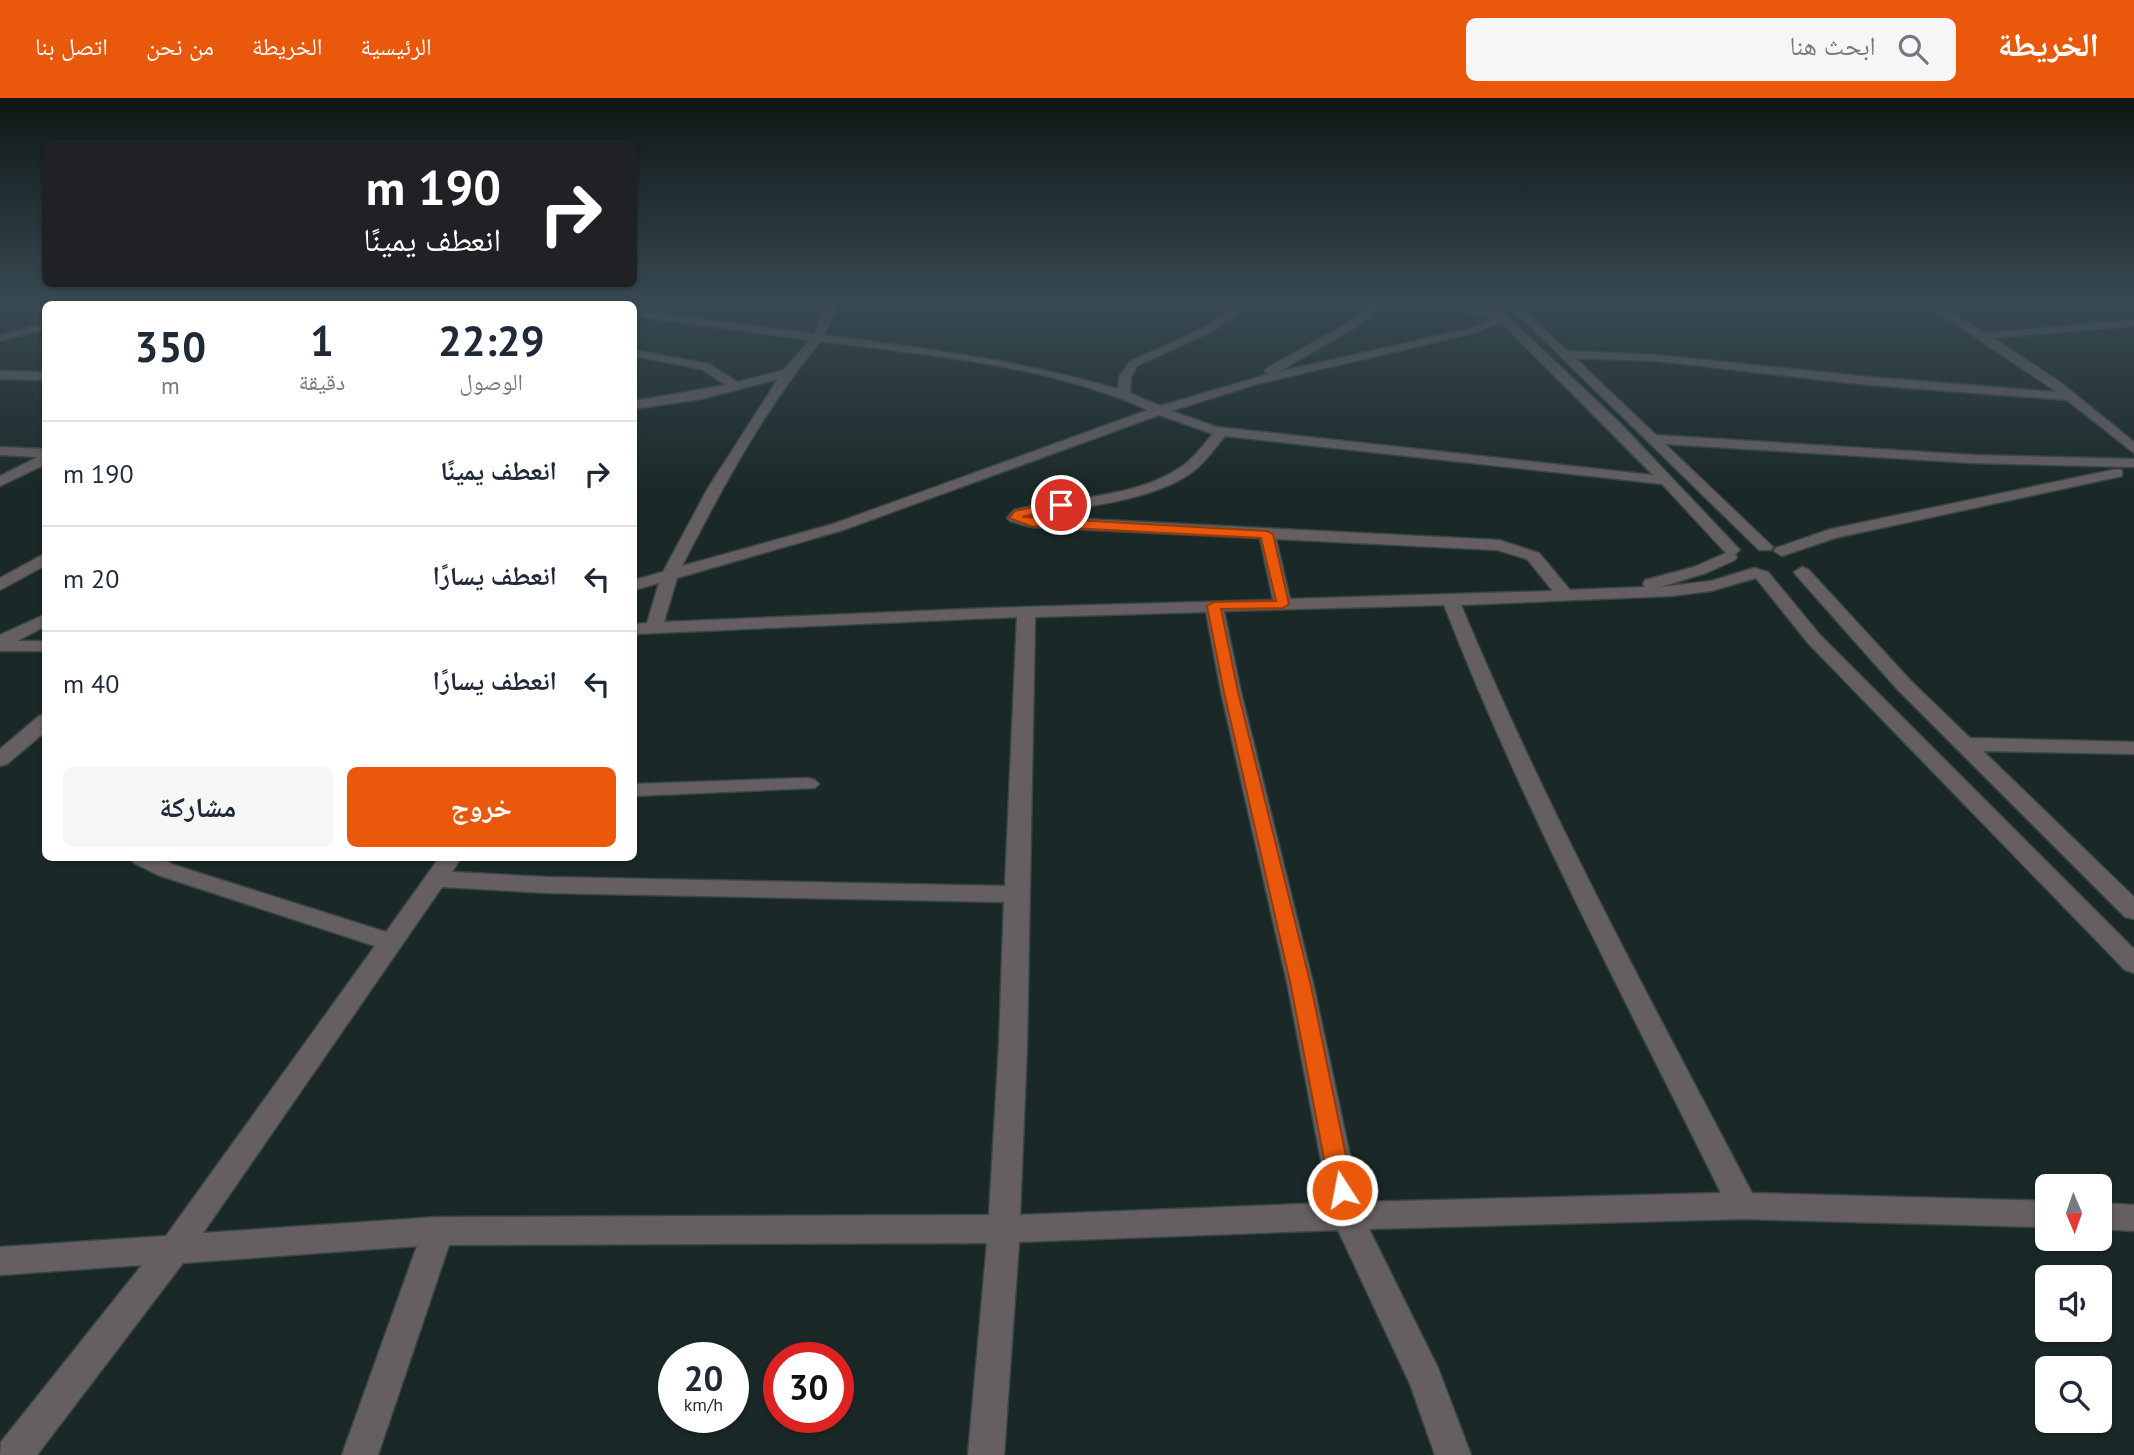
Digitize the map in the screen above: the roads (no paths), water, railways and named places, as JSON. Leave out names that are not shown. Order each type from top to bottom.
[{"type":"street","points":[[701,365],[737,387]]},
{"type":"street","points":[[654,628],[669,576],[715,488],[795,365]]},
{"type":"street","points":[[1016,365],[1124,395],[1185,422],[1222,432],[1663,480]]},
{"type":"street","points":[[1124,395],[1125,377],[1132,365]]},
{"type":"street","points":[[1254,381],[1281,365]]},
{"type":"street","points":[[637,584],[867,517],[1158,411],[1254,381],[1321,365]]},
{"type":"street","points":[[1552,365],[1614,425],[1741,567],[1758,574],[1786,577],[1802,572]]},
{"type":"street","points":[[1560,365],[1576,366],[1651,439],[1773,549]]},
{"type":"street","points":[[1725,365],[1869,381],[2071,397]]},
{"type":"street","points":[[2025,365],[2071,397],[2134,449]]},
{"type":"street","points":[[637,404],[737,387],[789,373]]},
{"type":"street","points":[[0,374],[42,376]]},
{"type":"street","points":[[1222,432],[1184,473],[1173,478],[1109,496],[1019,513],[1015,518],[1031,522],[1506,546],[1533,556],[1565,595]]},
{"type":"street","points":[[1651,439],[1972,459],[2134,463]]},
{"type":"street","points":[[0,451],[42,455]]},
{"type":"street","points":[[0,482],[42,457]]},
{"type":"street","points":[[1773,549],[1843,531],[2134,470]]},
{"type":"street","points":[[1267,534],[1283,604]]},
{"type":"street","points":[[1622,592],[1682,576],[1749,546],[1773,549],[1802,562],[1802,572]]},
{"type":"street","points":[[0,585],[42,560]]},
{"type":"street","points":[[1802,572],[1882,662],[2134,911]]},
{"type":"street","points":[[637,629],[1027,612],[1451,601],[1622,592],[1655,594],[1706,589],[1758,574]]},
{"type":"street","points":[[1758,574],[1814,639],[2134,964]]},
{"type":"street","points":[[1451,601],[1485,689],[1548,826],[1743,1206]]},
{"type":"street","points":[[1214,606],[1231,692],[1301,986],[1347,1216],[1426,1380],[1453,1455]]},
{"type":"street","points":[[986,1455],[1004,1229],[1013,1044],[1027,612]]},
{"type":"street","points":[[0,644],[42,621]]},
{"type":"street","points":[[0,644],[42,646]]},
{"type":"street","points":[[0,761],[10,744],[42,723]]},
{"type":"street","points":[[1964,744],[2134,748]]},
{"type":"street","points":[[637,790],[808,784]]},
{"type":"street","points":[[148,861],[166,870],[391,943]]},
{"type":"street","points":[[14,1455],[175,1248],[448,861]]},
{"type":"street","points":[[436,879],[548,885],[1016,894]]},
{"type":"street","points":[[0,1261],[438,1231],[1004,1229],[1347,1216],[1743,1206],[2035,1214]]},
{"type":"street","points":[[2112,1217],[2134,1218]]},
{"type":"street","points":[[360,1455],[438,1231]]}]
